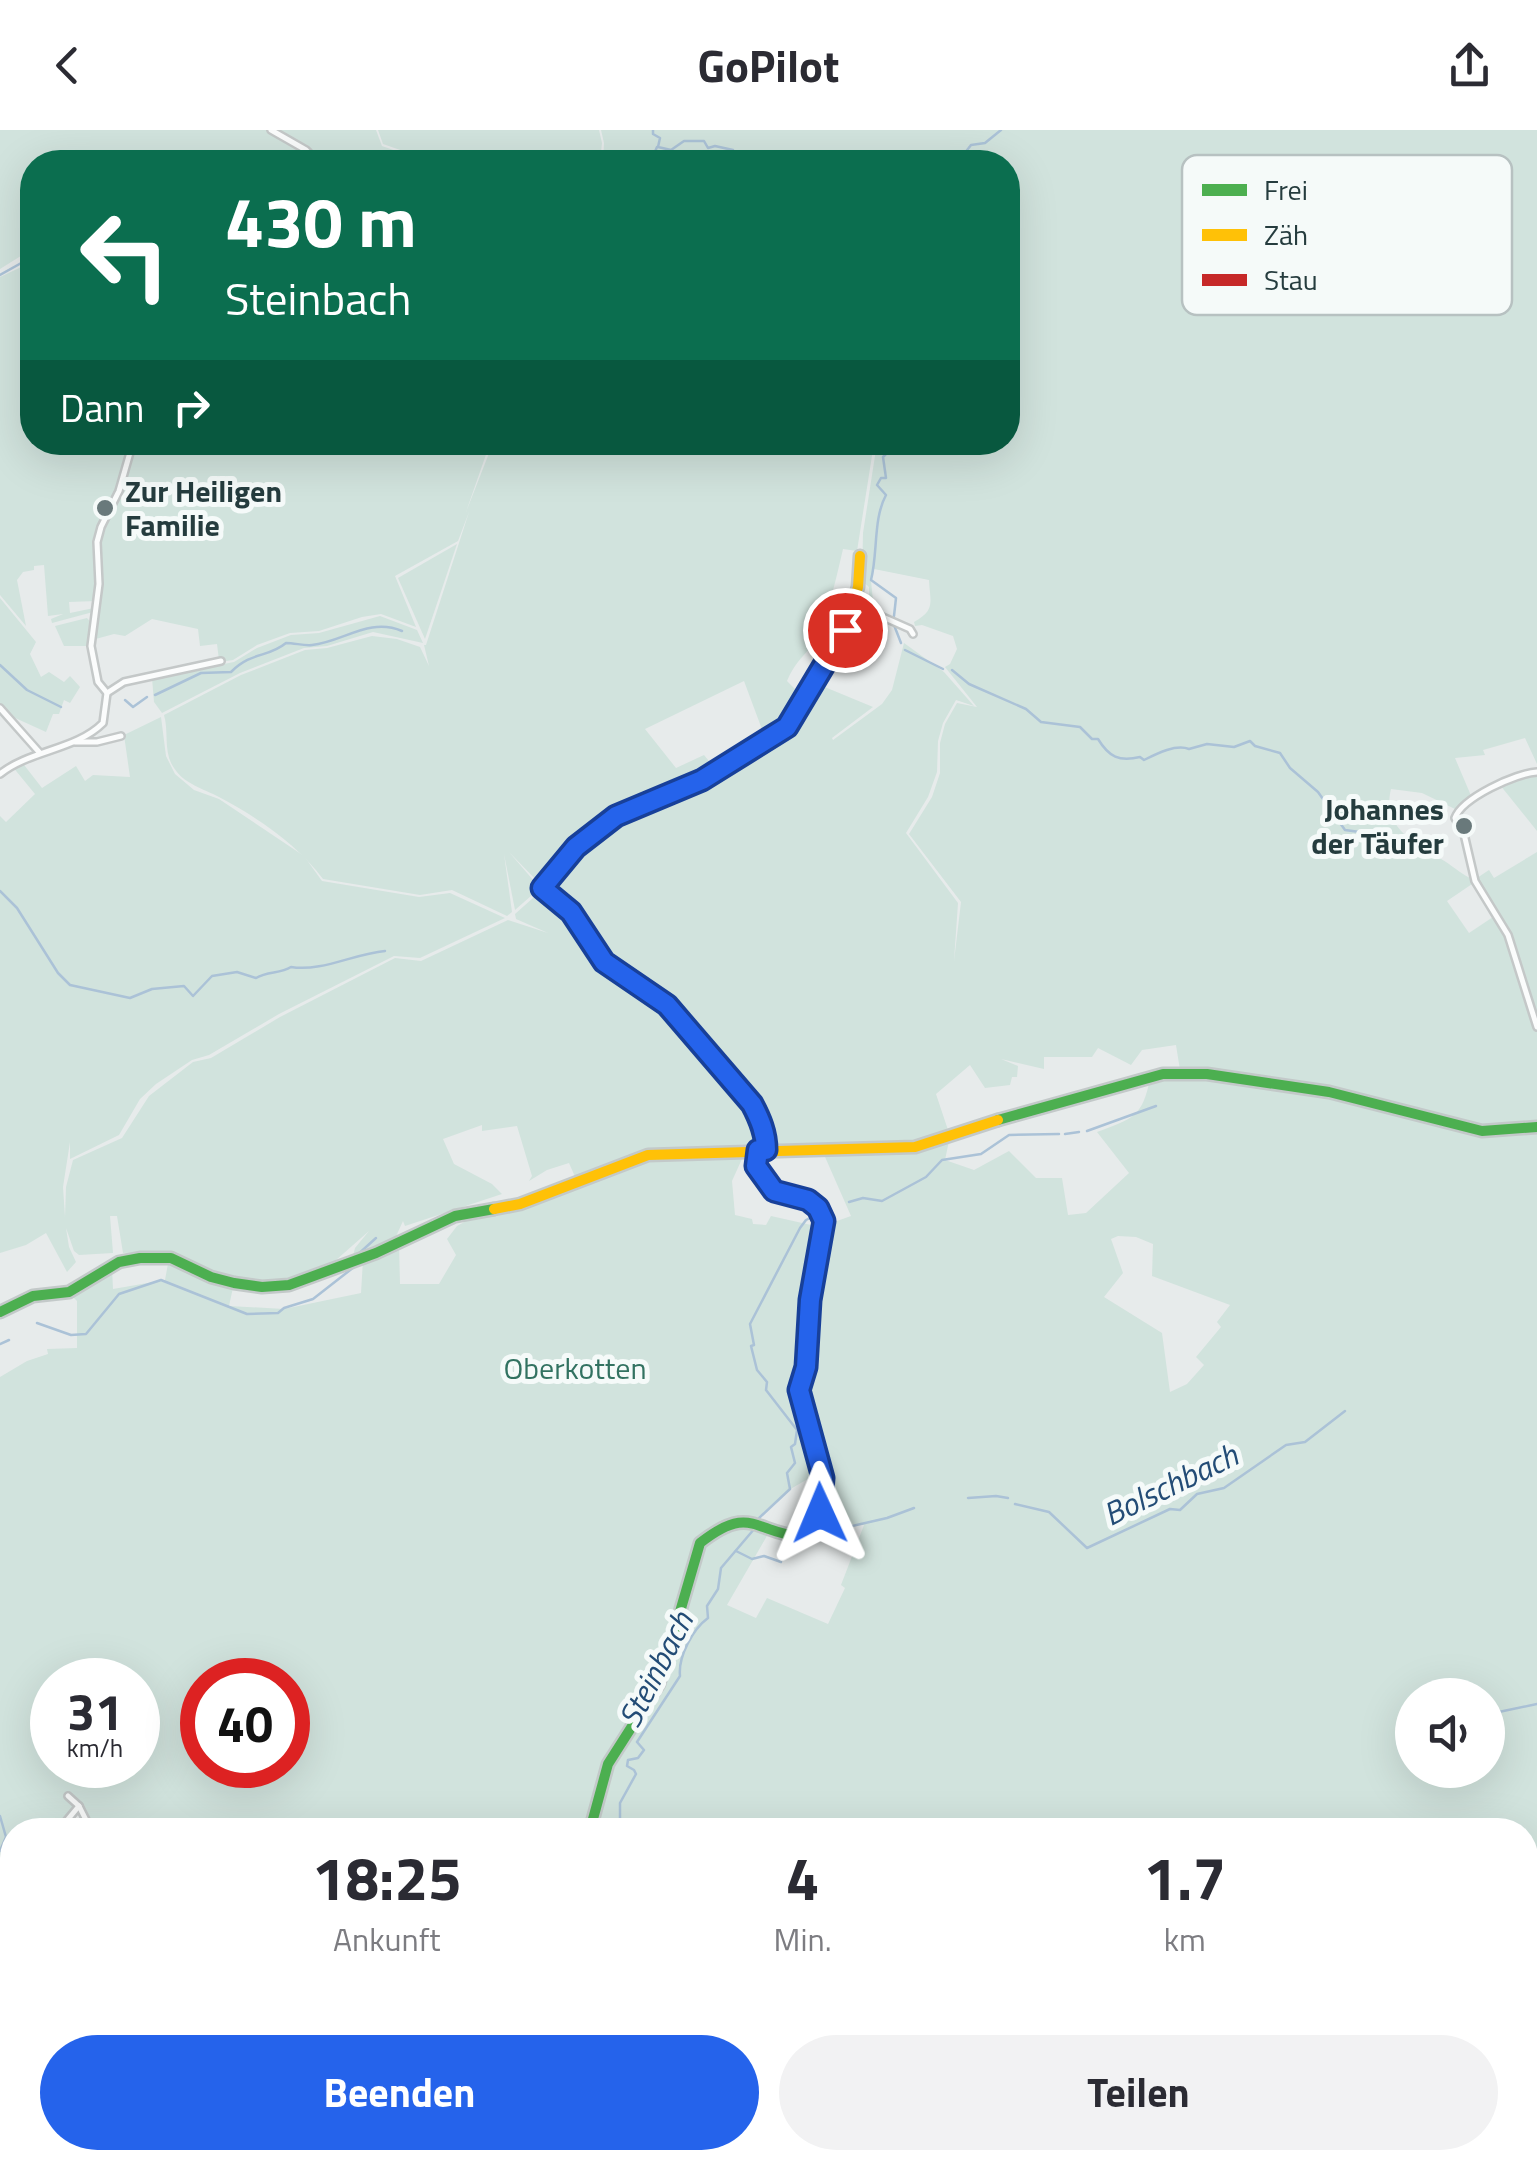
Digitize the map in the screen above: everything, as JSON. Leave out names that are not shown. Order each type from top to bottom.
[{"type":"street","points":[[271,130],[306,150]]},
{"type":"street","points":[[107,693],[98,682],[90,646],[99,584],[97,542],[120,492],[130,455]]},
{"type":"street","points":[[593,1818],[608,1764],[659,1684],[700,1543],[728,1526],[755,1520],[770,1530],[803,1537],[819,1519],[824,1484],[799,1390],[806,1367],[810,1300],[824,1221],[811,1202],[782,1195],[770,1186],[756,1166],[762,1150],[761,1122],[752,1104],[674,1014],[650,991],[604,962],[571,912],[542,888],[576,847],[616,816],[702,780],[787,727],[850,616],[858,587],[860,556]]},
{"type":"street","points":[[850,616],[876,614],[910,629],[912,634]]},
{"type":"street","points":[[0,774],[15,762],[100,728],[107,693],[124,682],[221,661]]},
{"type":"street","points":[[0,708],[40,752]]},
{"type":"street","points":[[72,741],[98,742],[121,736]]},
{"type":"street","points":[[1537,772],[1522,772],[1498,785],[1459,809],[1456,818],[1464,834],[1475,881],[1508,934],[1537,1027]]},
{"type":"street","points":[[0,1312],[33,1296],[69,1292],[119,1262],[140,1258],[170,1258],[215,1278],[246,1285],[301,1282],[468,1213],[516,1206],[648,1155],[915,1147],[1061,1100],[1141,1078],[1182,1073],[1329,1092],[1479,1131],[1537,1128]]},
{"type":"street","points":[[68,1796],[84,1818]]},
{"type":"street","points":[[68,1818],[78,1806]]},
{"type":"green space","points":[[0,130],[267,130],[301,149],[20,150],[20,256],[0,269]]},
{"type":"green space","points":[[271,130],[376,130],[382,146],[393,150],[305,150]]},
{"type":"green space","points":[[378,130],[599,130],[602,143],[601,150],[400,150],[383,144]]},
{"type":"green space","name":"Oberkotten","points":[[601,130],[1537,130],[1537,764],[1525,738],[1483,750],[1485,755],[1455,758],[1472,798],[1455,809],[1422,793],[1391,789],[1389,803],[1391,815],[1404,834],[1474,880],[1489,870],[1494,878],[1537,852],[1537,1818],[86,1818],[79,1807],[69,1818],[0,1818],[0,1377],[48,1354],[47,1349],[77,1348],[77,1301],[69,1293],[112,1268],[113,1289],[165,1280],[169,1258],[234,1283],[229,1306],[284,1309],[361,1293],[363,1260],[399,1244],[400,1284],[439,1284],[456,1255],[447,1239],[466,1221],[467,1214],[512,1208],[643,1158],[709,1151],[647,1152],[576,1179],[569,1163],[529,1181],[532,1176],[517,1126],[482,1131],[482,1125],[443,1139],[454,1164],[492,1184],[502,1194],[405,1226],[403,1221],[393,1243],[352,1260],[355,1248],[369,1231],[327,1268],[279,1283],[209,1273],[166,1251],[123,1253],[117,1216],[110,1216],[113,1253],[79,1255],[66,1228],[76,1262],[67,1272],[46,1233],[26,1245],[0,1253],[0,816],[6,822],[35,794],[12,766],[21,761],[42,788],[76,766],[85,781],[93,775],[130,777],[124,735],[161,717],[166,756],[175,774],[194,790],[219,799],[304,856],[322,881],[419,897],[450,893],[505,918],[420,958],[394,956],[279,1014],[209,1055],[192,1060],[156,1084],[140,1099],[119,1135],[70,1159],[70,1142],[63,1187],[65,1217],[66,1187],[73,1160],[122,1138],[149,1096],[193,1062],[211,1058],[280,1017],[395,958],[421,961],[508,920],[548,933],[516,919],[515,914],[542,890],[568,913],[600,961],[663,998],[666,989],[658,995],[606,961],[580,920],[544,888],[615,821],[719,775],[788,729],[815,683],[873,707],[833,740],[882,704],[892,690],[904,643],[944,672],[974,706],[956,700],[943,723],[938,741],[937,772],[928,797],[906,833],[958,903],[954,961],[961,902],[909,834],[932,797],[940,773],[940,743],[945,724],[957,703],[977,707],[945,667],[957,649],[953,636],[915,626],[914,622],[930,605],[929,580],[874,569],[874,610],[869,608],[869,587],[862,581],[863,533],[875,455],[1020,455],[1020,150],[604,150]],"holes":[[[1475,882],[1496,915],[1469,933],[1447,901]],[[1176,1045],[1180,1070],[1329,1090],[1474,1128],[1272,1084],[1232,1079],[1150,1078],[1144,1101],[1134,1115],[1097,1132],[1129,1173],[1086,1213],[1068,1215],[1062,1178],[1036,1178],[1009,1151],[974,1170],[945,1160],[950,1136],[936,1094],[970,1065],[985,1088],[1010,1085],[1012,1077],[1017,1077],[1018,1066],[1001,1059],[1044,1069],[1044,1057],[1092,1057],[1098,1048],[1131,1065],[1142,1050]],[[860,1146],[822,1150],[851,1216],[820,1227],[771,1216],[766,1225],[753,1224],[752,1219],[735,1215],[732,1181],[746,1150]],[[1136,1237],[1153,1244],[1152,1276],[1230,1305],[1217,1322],[1221,1327],[1196,1357],[1204,1365],[1187,1384],[1170,1392],[1162,1333],[1104,1297],[1123,1273],[1111,1239]],[[820,1472],[817,1522],[864,1525],[841,1585],[845,1588],[828,1624],[767,1598],[756,1618],[727,1605],[771,1529],[756,1519],[787,1491]]]},
{"type":"green space","points":[[20,268],[20,455],[128,455],[112,502],[105,500],[101,511],[106,513],[97,547],[96,601],[69,602],[70,613],[94,608],[93,612],[52,623],[51,619],[63,614],[48,616],[44,565],[34,566],[34,570],[23,572],[17,580],[26,626],[0,595],[0,277]]},
{"type":"green space","points":[[132,455],[486,455],[466,512],[488,455],[872,455],[857,551],[843,549],[815,641],[787,681],[801,695],[813,683],[790,722],[766,740],[744,681],[645,729],[676,768],[704,755],[717,771],[614,815],[579,842],[542,886],[509,852],[540,888],[515,910],[504,854],[512,912],[507,916],[452,890],[420,895],[323,879],[276,833],[178,774],[168,756],[164,715],[241,675],[305,650],[372,636],[420,647],[429,666],[424,645],[469,512],[458,541],[395,576],[416,627],[381,614],[362,617],[319,631],[290,633],[257,645],[233,660],[201,665],[219,660],[217,644],[200,646],[198,629],[152,619],[125,636],[114,634],[92,640],[102,583],[100,539],[122,491]]},
{"type":"green space","points":[[457,544],[425,639],[398,578]]},
{"type":"green space","points":[[0,598],[36,642],[30,654],[41,677],[49,672],[64,682],[70,676],[80,687],[70,703],[64,700],[59,714],[53,714],[46,732],[13,717],[0,704]]},
{"type":"green space","points":[[380,616],[417,630],[423,643],[373,632],[327,646],[304,648],[240,673],[162,713],[154,702],[152,678],[234,662],[291,635],[319,633]]},
{"type":"green space","points":[[87,618],[92,624],[89,646],[64,646],[55,626]]},
{"type":"green space","points":[[1521,771],[1537,771],[1537,831],[1500,785]]},
{"type":"waterway","points":[[653,130],[660,138],[658,147],[671,150]]},
{"type":"waterway","points":[[967,150],[971,145],[985,143],[1001,130]]},
{"type":"waterway","points":[[671,150],[684,141],[704,141],[708,148],[733,150]]},
{"type":"waterway","points":[[0,275],[20,264]]},
{"type":"waterway","points":[[885,455],[886,478],[881,478],[877,485],[886,495],[879,515],[871,580],[896,598],[894,616]]},
{"type":"waterway","points":[[894,625],[901,643]]},
{"type":"waterway","points":[[155,695],[201,673],[231,672],[286,643],[323,643],[367,628],[402,631]]},
{"type":"waterway","points":[[905,650],[943,669]]},
{"type":"waterway","points":[[0,665],[27,690],[61,707]]},
{"type":"waterway","points":[[952,670],[969,684],[1026,709],[1041,722],[1080,727],[1120,758],[1144,760],[1173,748],[1207,744],[1234,747],[1250,741],[1280,753],[1290,768],[1318,792],[1345,830],[1367,833]]},
{"type":"waterway","points":[[125,700],[133,707],[147,697]]},
{"type":"waterway","points":[[0,891],[17,908],[58,973],[70,985],[130,998],[152,989],[184,986],[193,996],[212,976],[237,972],[256,978],[291,967],[314,967],[385,951]]},
{"type":"waterway","name":"Steinbach","points":[[1087,1131],[1156,1106]]},
{"type":"waterway","name":"Steinbach","points":[[1065,1134],[1079,1132]]},
{"type":"waterway","name":"Steinbach","points":[[849,1202],[863,1198],[882,1201],[926,1177],[942,1160],[981,1154],[1009,1135],[1059,1134]]},
{"type":"waterway","name":"Steinbach","points":[[825,1214],[830,1213]]},
{"type":"waterway","name":"Steinbach","points":[[759,1518],[790,1489],[787,1473],[795,1463],[791,1447],[797,1430],[766,1390],[767,1382],[757,1370],[750,1324],[800,1228],[816,1215]]},
{"type":"waterway","points":[[355,1257],[376,1238]]},
{"type":"waterway","points":[[37,1323],[71,1335],[86,1334],[119,1294],[161,1280],[247,1314],[278,1313],[313,1299],[354,1267]]},
{"type":"waterway","points":[[0,1344],[9,1340]]},
{"type":"waterway","name":"Bolschbach","points":[[1015,1504],[1049,1512],[1087,1548],[1170,1509],[1180,1510],[1197,1494],[1224,1488],[1286,1445],[1305,1442],[1345,1411]]},
{"type":"waterway","name":"Bolschbach","points":[[968,1498],[1008,1498]]},
{"type":"waterway","name":"Bolschbach","points":[[813,1535],[914,1508]]},
{"type":"waterway","name":"Steinbach","points":[[620,1818],[620,1803],[636,1774],[627,1766],[628,1760],[638,1758],[644,1750],[637,1742],[680,1676],[688,1644],[708,1618],[707,1606],[718,1589],[721,1568],[755,1528]]},
{"type":"waterway","name":"Bolschbach","points":[[736,1551],[752,1559],[764,1556],[781,1562]]},
{"type":"waterway","points":[[1505,1711],[1537,1704]]},
{"type":"traffic: fast","points":[[998,1120],[1163,1074],[1207,1074],[1329,1092],[1482,1131],[1537,1127]]},
{"type":"traffic: fast","points":[[0,1312],[33,1296],[69,1292],[119,1262],[140,1258],[171,1258],[234,1283],[289,1285],[376,1253],[455,1216],[494,1209]]},
{"type":"traffic: fast","points":[[593,1818],[608,1764],[659,1684],[700,1543],[717,1531],[742,1522],[803,1537],[818,1514],[822,1491],[811,1439]]},
{"type":"traffic: slow","points":[[766,1150],[761,1122],[751,1105],[667,1005],[604,962],[571,912],[542,888],[575,847],[616,816],[702,779],[787,727],[845,630],[858,587],[860,556]]},
{"type":"traffic: slow","points":[[494,1209],[520,1204],[648,1155],[915,1147],[998,1120]]},
{"type":"traffic: jam","points":[[758,1150],[756,1166],[769,1183],[809,1201],[824,1221],[810,1300],[806,1367],[799,1390],[811,1439]]},
{"type":"place","name":"Zur Heiligen Familie","points":[[105,508]]},
{"type":"place","name":"Johannes der Täufer","points":[[1464,826]]},
{"type":"route","points":[[820,1513],[823,1478],[799,1390],[806,1363],[811,1289],[824,1232],[822,1214],[808,1200],[774,1191],[756,1166],[758,1150],[766,1150],[766,1144],[752,1104],[667,1005],[604,962],[571,912],[542,888],[576,847],[616,816],[702,780],[787,727],[845,630]]}]
